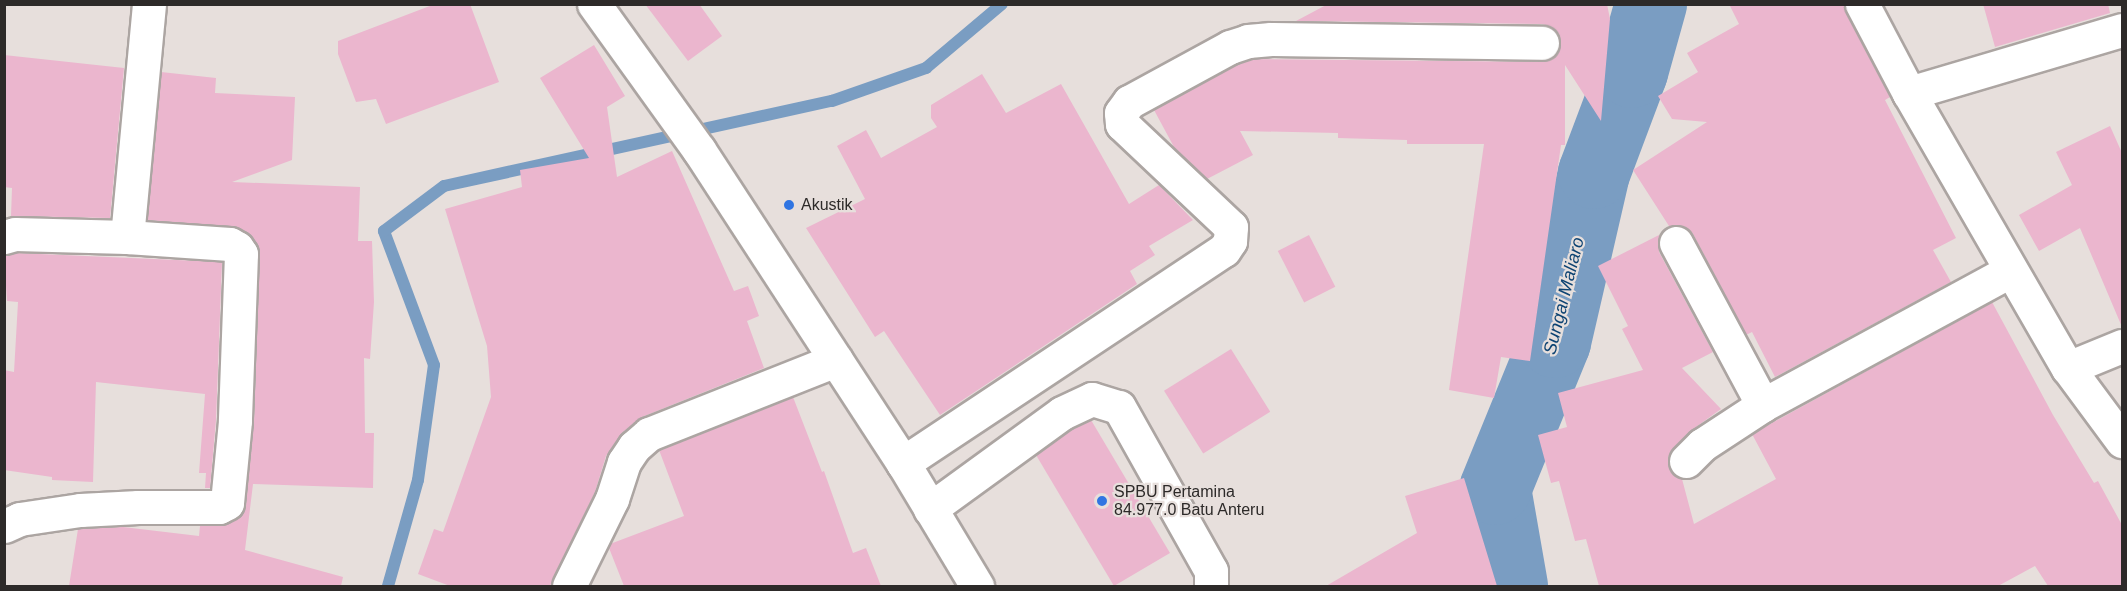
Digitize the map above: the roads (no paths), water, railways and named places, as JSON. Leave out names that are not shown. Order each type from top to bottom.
[{"type":"street","points":[[127,237],[149,4]]},
{"type":"street","points":[[594,4],[699,150],[903,463],[977,586]]},
{"type":"street","points":[[1863,5],[1909,93],[1980,212],[2010,271],[2068,368],[2122,441]]},
{"type":"street","points":[[1909,93],[2122,30]]},
{"type":"street","points":[[903,463],[1224,250],[1230,241],[1231,227],[1122,124],[1121,113],[1129,102],[1230,47],[1248,41],[1271,39],[1542,44]]},
{"type":"street","points":[[4,237],[15,234],[127,237],[230,244],[241,254],[235,421],[228,501],[219,507],[80,510],[20,519],[4,526]]},
{"type":"street","points":[[1676,243],[1762,405]]},
{"type":"street","points":[[1686,461],[1702,445],[1762,405],[2010,271]]},
{"type":"street","points":[[2068,368],[2122,346]]},
{"type":"street","points":[[569,586],[612,499],[624,462],[634,447],[649,434],[836,360]]},
{"type":"street","points":[[930,509],[1062,413],[1092,399],[1119,407],[1211,571],[1211,586]]},
{"type":"waterway","points":[[388,586],[418,480],[434,365],[384,231],[444,186],[832,101],[926,68],[1002,4]]},
{"type":"waterway","name":"Sungai Maliaro","points":[[1512,586],[1495,489],[1555,342],[1594,173],[1632,72],[1651,4]]},
{"type":"place","name":"Akustik","points":[[789,205]]},
{"type":"place","name":"SPBU Pertamina 84.977.0 Batu Anteru","points":[[1102,501]]}]
